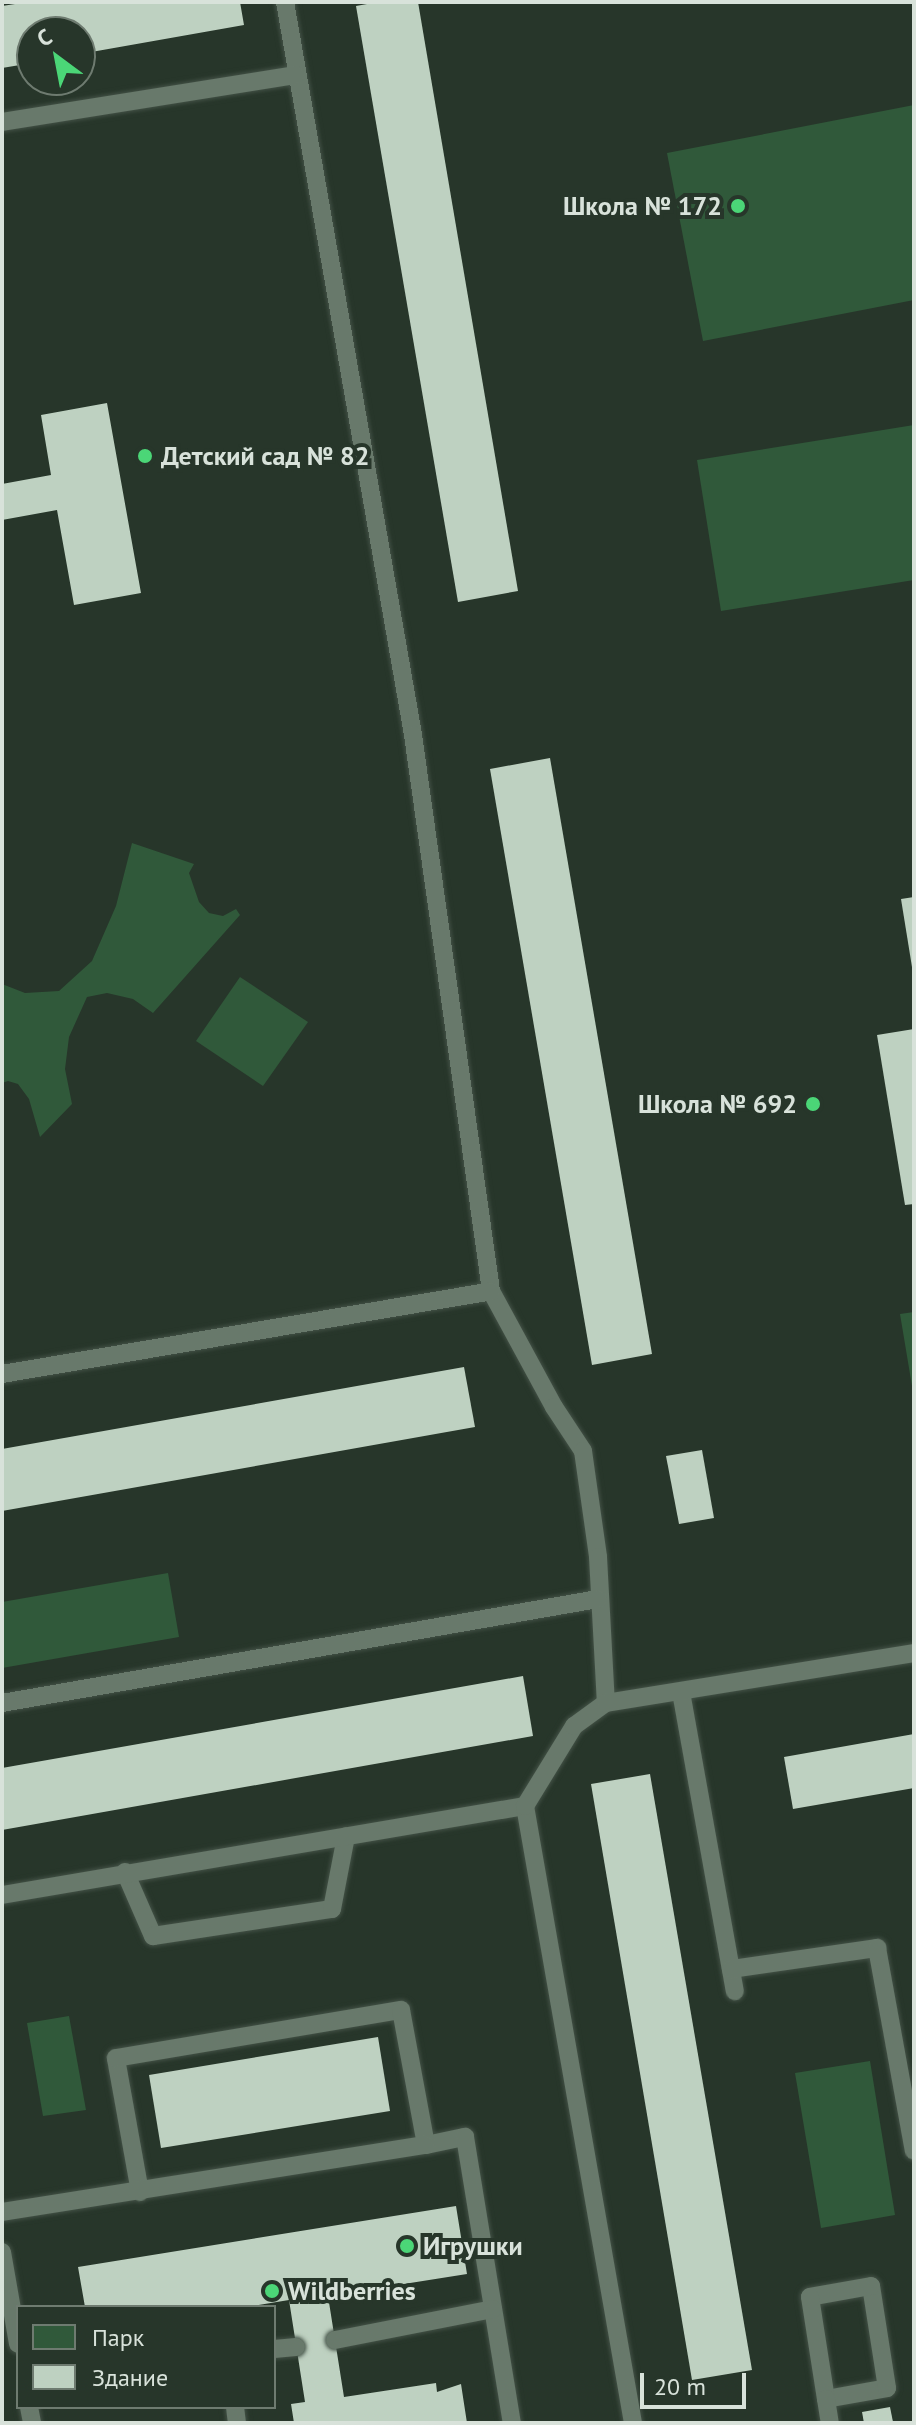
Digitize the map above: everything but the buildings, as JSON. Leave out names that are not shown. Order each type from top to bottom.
[{"type":"lane","points":[[285,2],[295,75],[413,735],[491,1291],[554,1407],[583,1451],[598,1557],[606,1703]]},
{"type":"lane","points":[[2,122],[295,75]]},
{"type":"lane","points":[[2,1374],[491,1291]]},
{"type":"lane","points":[[2,1703],[598,1599]]},
{"type":"lane","points":[[633,2423],[525,1806],[574,1726],[606,1703],[914,1653]]},
{"type":"lane","points":[[681,1692],[735,1991]]},
{"type":"lane","points":[[2,1895],[525,1806]]},
{"type":"lane","points":[[125,1872],[153,1936],[332,1909],[346,1836]]},
{"type":"lane","points":[[731,1969],[877,1948],[914,2151]]},
{"type":"lane","points":[[140,2192],[116,2058],[401,2010],[426,2145]]},
{"type":"lane","points":[[2,2212],[465,2137],[512,2423]]},
{"type":"lane","points":[[2,2252],[16,2332]]},
{"type":"lane","points":[[826,2399],[887,2388],[871,2286],[810,2297],[826,2399],[830,2423]]},
{"type":"lane","points":[[335,2340],[493,2309]]},
{"type":"lane","points":[[276,2349],[296,2347]]},
{"type":"green space","points":[[914,105],[914,300],[703,341],[667,153]]},
{"type":"green space","points":[[914,425],[914,580],[721,611],[697,460]]},
{"type":"green space","points":[[132,843],[194,864],[189,873],[199,902],[209,913],[223,916],[236,909],[240,915],[153,1013],[133,999],[107,993],[87,997],[69,1037],[65,1069],[72,1104],[40,1137],[29,1099],[18,1084],[2,1083],[2,984],[25,993],[59,991],[92,961],[116,906]]},
{"type":"green space","points":[[240,977],[308,1022],[263,1086],[196,1041]]},
{"type":"green space","points":[[914,1312],[914,1398],[900,1314]]},
{"type":"green space","points":[[168,1573],[179,1637],[2,1668],[2,1602]]},
{"type":"green space","points":[[69,2016],[86,2110],[43,2116],[27,2023]]},
{"type":"green space","points":[[870,2061],[895,2215],[821,2228],[795,2073]]},
{"type":"place","name":"Школа № 172","points":[[738,206]]},
{"type":"place","name":"Детский сад № 82","points":[[145,456]]},
{"type":"place","name":"Школа № 692","points":[[813,1104]]},
{"type":"place","name":"Игрушки","points":[[407,2246]]},
{"type":"place","name":"Wildberries","points":[[272,2291]]}]
